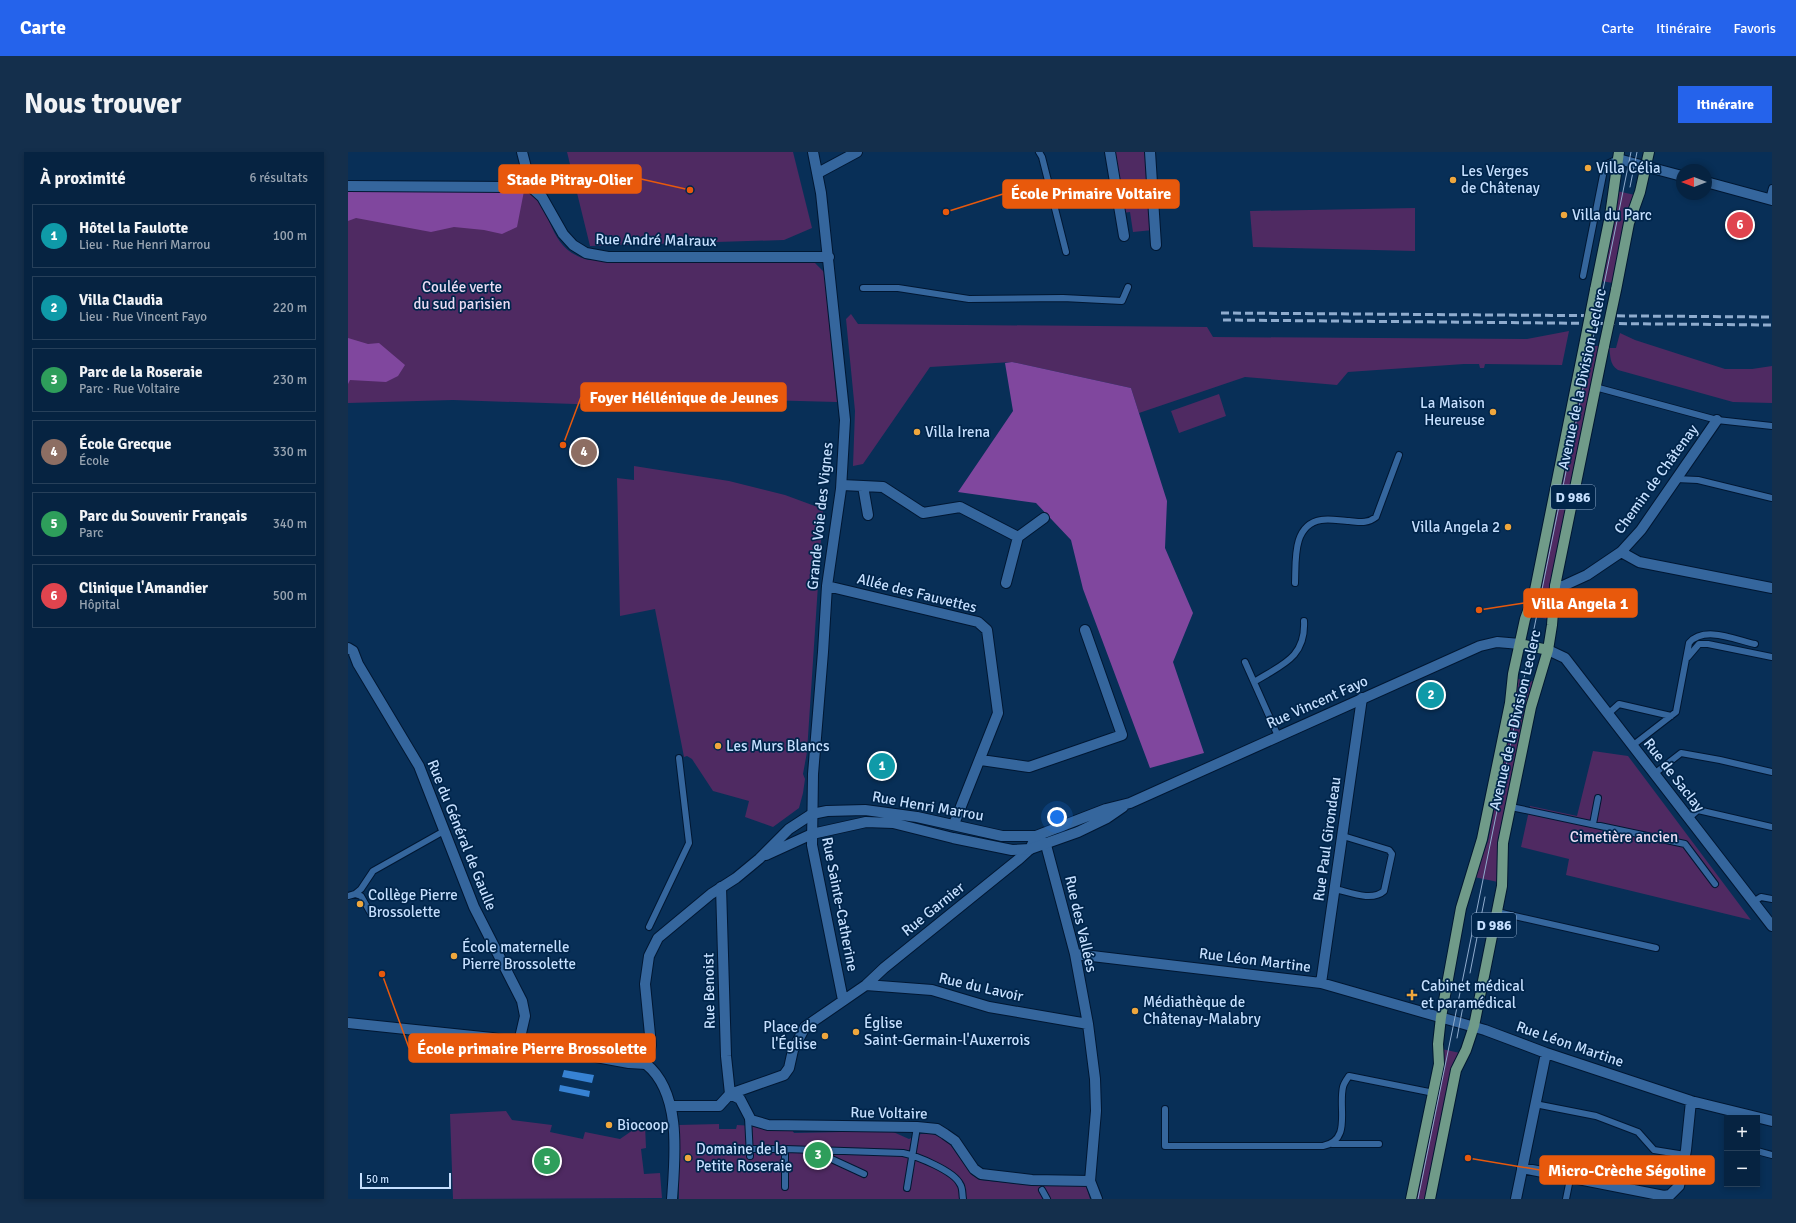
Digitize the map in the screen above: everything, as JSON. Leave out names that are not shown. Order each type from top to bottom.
[{"type":"main road","name":"Avenue de la Division Leclerc","points":[[1430,1199],[1456,1070],[1466,1050],[1474,1026],[1502,886],[1503,843],[1531,706],[1548,650],[1555,586],[1629,224],[1640,192],[1649,152]]},
{"type":"main road","name":"Avenue de la Division Leclerc","points":[[1411,1199],[1439,1064],[1438,1044],[1441,1017],[1461,908],[1485,824],[1510,703],[1525,619],[1534,595],[1610,216],[1618,155]]},
{"type":"main road","points":[[1520,644],[1548,650]]},
{"type":"street","points":[[348,186],[531,187],[522,152]]},
{"type":"street","name":"Grande Voie des Vignes","points":[[812,814],[827,586],[842,485],[845,420],[829,257],[818,174],[813,152]]},
{"type":"street","points":[[818,174],[857,152]]},
{"type":"street","points":[[1110,152],[1124,236]]},
{"type":"street","points":[[1150,152],[1156,245]]},
{"type":"street","points":[[1618,155],[1646,166],[1676,174]]},
{"type":"street","points":[[1712,184],[1771,200]]},
{"type":"street","name":"Rue André Malraux","points":[[531,187],[542,197],[563,234],[573,245],[586,253],[608,257],[829,257]]},
{"type":"street","name":"Chemin de Châtenay","points":[[1555,586],[1564,586],[1587,575],[1621,552],[1640,530],[1717,420]]},
{"type":"street","points":[[842,485],[883,487],[923,513],[960,507],[1018,537]]},
{"type":"street","points":[[863,486],[868,515]]},
{"type":"street","points":[[1006,583],[1018,537],[1044,518]]},
{"type":"street","points":[[1621,552],[1639,562],[1772,588]]},
{"type":"street","name":"Allée des Fauvettes","points":[[827,586],[978,622],[987,630],[998,713],[981,760],[954,824]]},
{"type":"street","points":[[981,760],[1029,767],[1122,735],[1085,630]]},
{"type":"street","name":"Rue Vincent Fayo","points":[[1036,836],[1106,809],[1130,802],[1480,646],[1497,642],[1520,644]]},
{"type":"street","name":"Rue du Général de Gaulle","points":[[348,648],[353,651],[358,664],[419,766],[474,907],[522,1001],[525,1016],[519,1042]]},
{"type":"street","name":"Rue de Saclay","points":[[1548,650],[1565,658],[1772,926]]},
{"type":"street","name":"Rue Paul Girondeau","points":[[1321,983],[1362,698]]},
{"type":"street","name":"Rue Vincent Fayo","points":[[1030,849],[1046,844],[1107,818],[1130,802]]},
{"type":"street","name":"Rue Henri Marrou","points":[[646,1064],[651,1045],[645,984],[647,964],[652,948],[658,938],[721,887],[759,859],[789,829],[812,814],[827,811],[865,810],[954,824],[1002,836],[1036,836]]},
{"type":"street","name":"Rue Sainte-Catherine","points":[[812,814],[812,846],[843,1000]]},
{"type":"street","name":"Rue Henri Marrou","points":[[759,859],[812,834],[866,822],[893,823],[953,838],[1012,850],[1030,849]]},
{"type":"street","points":[[1036,836],[1046,844]]},
{"type":"street","name":"Rue Garnier","points":[[671,1106],[719,1106],[730,1094],[784,1075],[789,1068],[793,1050],[805,1026],[866,985],[884,968],[1030,849],[1036,836]]},
{"type":"street","name":"Rue des Vallées","points":[[1046,844],[1075,954],[1088,1024],[1095,1079],[1096,1111],[1090,1181]]},
{"type":"street","name":"Rue Benoist","points":[[721,887],[726,1056],[730,1094]]},
{"type":"street","name":"Rue Léon Martine","points":[[1075,954],[1321,983],[1474,1026],[1546,1053],[1691,1101],[1772,1121]]},
{"type":"street","name":"Rue du Lavoir","points":[[866,985],[932,990],[989,1007],[1088,1024]]},
{"type":"street","points":[[348,1023],[439,1031],[519,1042],[629,1063],[646,1064],[660,1077],[674,1116],[672,1199]]},
{"type":"street","points":[[1516,1199],[1546,1053]]},
{"type":"street","points":[[730,1094],[740,1099],[748,1116]]},
{"type":"street","points":[[1522,1168],[1570,1179],[1670,1197],[1679,1186],[1685,1155],[1691,1101]]},
{"type":"street","name":"Rue Voltaire","points":[[748,1116],[752,1120],[768,1125],[917,1127],[937,1129],[955,1141],[974,1169],[981,1174],[1032,1180],[1090,1181]]},
{"type":"street","points":[[1090,1181],[1097,1199]]},
{"type":"lane","points":[[1039,152],[1042,157],[1066,252]]},
{"type":"lane","points":[[1583,276],[1605,165],[1618,155]]},
{"type":"lane","points":[[1771,200],[1772,188]]},
{"type":"lane","points":[[863,288],[898,288],[969,299],[1063,298],[1122,301],[1128,287]]},
{"type":"lane","points":[[1595,386],[1717,420],[1772,426]]},
{"type":"lane","points":[[1295,583],[1296,548],[1299,537],[1307,527],[1321,520],[1368,522],[1376,517],[1399,455]]},
{"type":"lane","points":[[1676,479],[1698,480],[1772,498]]},
{"type":"lane","points":[[1254,682],[1290,659],[1300,648],[1304,636],[1304,622]]},
{"type":"lane","points":[[1632,746],[1676,712],[1689,643],[1694,637],[1704,634],[1755,644]]},
{"type":"lane","points":[[1686,660],[1699,644],[1708,644],[1772,657]]},
{"type":"lane","points":[[1245,662],[1278,736]]},
{"type":"lane","points":[[1608,714],[1619,704],[1671,716]]},
{"type":"lane","points":[[1654,774],[1681,754],[1720,760],[1772,772]]},
{"type":"lane","points":[[649,927],[689,842],[679,758]]},
{"type":"lane","points":[[1593,824],[1598,798]]},
{"type":"lane","points":[[1511,807],[1685,844],[1715,884]]},
{"type":"lane","points":[[1689,818],[1698,810],[1772,827]]},
{"type":"lane","points":[[348,896],[355,894],[362,889],[373,871],[444,831]]},
{"type":"lane","points":[[1335,888],[1372,896],[1380,895],[1384,891],[1392,854],[1389,850],[1343,836]]},
{"type":"lane","points":[[355,894],[361,896],[370,912]]},
{"type":"lane","points":[[1753,902],[1761,897],[1772,899]]},
{"type":"lane","points":[[1497,912],[1656,948]]},
{"type":"lane","points":[[1332,1144],[1339,1137],[1342,1124],[1343,1086],[1349,1076],[1434,1093]]},
{"type":"lane","points":[[1535,1104],[1596,1116],[1638,1132],[1654,1150],[1685,1155]]},
{"type":"lane","points":[[1165,1109],[1165,1146],[1315,1146],[1332,1144],[1379,1144]]},
{"type":"lane","points":[[748,1116],[750,1152]]},
{"type":"lane","points":[[907,1188],[917,1127]]},
{"type":"lane","points":[[710,1149],[750,1152],[785,1149],[912,1155],[954,1175],[961,1184],[963,1199]]},
{"type":"lane","points":[[785,1149],[785,1187]]},
{"type":"lane","points":[[810,1150],[864,1174]]},
{"type":"lane","points":[[1760,1152],[1772,1154]]},
{"type":"lane","points":[[1566,1199],[1570,1179]]},
{"type":"lane","points":[[1042,1190],[1047,1199]]},
{"type":"green space","points":[[567,152],[793,152],[812,228],[784,240],[590,246]]},
{"type":"green space","points":[[1114,152],[1147,152],[1153,230],[1133,232],[1130,212],[1123,213]]},
{"type":"green space","name":"Coulée verte du sud parisien","points":[[348,189],[527,192],[536,198],[564,247],[589,260],[815,263],[824,272],[837,402],[645,397],[645,399],[634,399],[634,406],[453,400],[348,403]]},
{"type":"green space","points":[[1617,191],[1635,195],[1613,283],[1601,281]]},
{"type":"green space","points":[[1415,208],[1415,251],[1253,247],[1250,211]]},
{"type":"green space","points":[[851,314],[858,324],[1207,327],[1213,337],[1527,339],[1569,331],[1562,365],[1485,364],[1484,368],[1480,368],[1479,364],[1464,364],[1348,372],[1337,385],[1245,377],[1139,413],[1131,388],[1012,362],[930,367],[863,464],[853,466],[855,411],[846,319]]},
{"type":"green space","points":[[1620,333],[1635,340],[1725,369],[1752,369],[1772,366],[1772,403],[1733,402],[1618,370],[1612,363],[1609,348],[1616,348]]},
{"type":"green space","points":[[1588,346],[1601,346],[1548,619],[1530,616]]},
{"type":"green space","points":[[1219,394],[1226,416],[1179,433],[1171,411]]},
{"type":"green space","points":[[634,466],[729,481],[785,495],[823,509],[807,752],[803,774],[805,779],[803,793],[799,808],[773,827],[745,817],[749,801],[713,791],[692,759],[687,756],[684,757],[655,609],[620,616],[617,478],[634,480]]},
{"type":"green space","points":[[1518,679],[1536,682],[1498,882],[1474,877],[1488,841]]},
{"type":"green space","name":"Cimetière ancien","points":[[1593,751],[1628,756],[1751,920],[1566,875],[1569,859],[1521,847],[1530,806],[1577,816]]},
{"type":"green space","points":[[1442,1049],[1460,1053],[1427,1199],[1415,1199]]},
{"type":"green space","points":[[506,1111],[512,1120],[552,1125],[550,1132],[583,1139],[585,1132],[620,1139],[639,1126],[645,1125],[646,1148],[641,1149],[644,1174],[660,1173],[662,1198],[453,1199],[450,1114]]},
{"type":"green space","points":[[719,1124],[719,1129],[736,1129],[737,1125],[791,1128],[794,1133],[891,1131],[909,1139],[921,1134],[930,1133],[946,1139],[972,1175],[980,1180],[1028,1185],[1086,1186],[1090,1199],[679,1199],[678,1125]]},
{"type":"shaded area","points":[[348,189],[524,191],[517,227],[502,234],[484,230],[454,227],[431,232],[356,218],[348,221]]},
{"type":"shaded area","points":[[348,338],[368,344],[379,343],[405,365],[398,376],[386,382],[350,380],[348,384]]},
{"type":"shaded area","points":[[1012,362],[1131,388],[1167,501],[1165,548],[1193,613],[1173,662],[1204,753],[1150,768],[1083,589],[1071,540],[1036,503],[958,492],[1013,411],[1005,363]]},
{"type":"water","points":[[564,1070],[594,1075],[592,1083],[562,1077]]},
{"type":"water","points":[[560,1085],[590,1091],[589,1097],[559,1091]]},
{"type":"tram line","points":[[1418,1199],[1631,152]]},
{"type":"tram line","points":[[1630,187],[1637,152]]},
{"type":"tram line","points":[[1470,973],[1485,897]]},
{"type":"tram line","points":[[1457,1038],[1464,1001]]},
{"type":"railway","points":[[1221,313],[1772,317]]},
{"type":"railway","points":[[1223,320],[1772,325]]},
{"type":"place","name":"Villa Célia","points":[[1588,168]]},
{"type":"place","name":"Les Verges de Châtenay","points":[[1453,180]]},
{"type":"place","name":"Stade Pitray-Olier","points":[[690,190]]},
{"type":"place","name":"École Primaire Voltaire","points":[[946,212]]},
{"type":"place","name":"Villa du Parc","points":[[1564,215]]},
{"type":"place","name":"Clinique l'Amandier","points":[[1740,225]]},
{"type":"place","name":"La Maison Heureuse","points":[[1493,412]]},
{"type":"place","name":"Villa Irena","points":[[917,432]]},
{"type":"place","name":"Foyer Héllénique de Jeunes","points":[[563,445]]},
{"type":"place","name":"École Grecque","points":[[584,452]]},
{"type":"place","name":"Villa Angela 2","points":[[1508,527]]},
{"type":"place","name":"Villa Angela 1","points":[[1479,610]]},
{"type":"place","name":"Villa Claudia","points":[[1431,695]]},
{"type":"place","name":"Les Murs Blancs","points":[[718,746]]},
{"type":"place","name":"Hôtel la Faulotte","points":[[882,766]]},
{"type":"place","name":"Collège Pierre Brossolette","points":[[360,904]]},
{"type":"place","name":"École maternelle Pierre Brossolette","points":[[454,956]]},
{"type":"place","name":"École primaire Pierre Brossolette","points":[[382,974]]},
{"type":"place","name":"Cabinet médical et paramédical","points":[[1412,995]]},
{"type":"place","name":"Médiathèque de Châtenay-Malabry","points":[[1135,1011]]},
{"type":"place","name":"Église Saint-Germain-l'Auxerrois","points":[[856,1032]]},
{"type":"place","name":"Place de l'Église","points":[[825,1036]]},
{"type":"place","name":"Biocoop","points":[[609,1125]]},
{"type":"place","name":"Parc de la Roseraie","points":[[818,1155]]},
{"type":"place","name":"Domaine de la Petite Roseraie","points":[[688,1158]]},
{"type":"place","name":"Micro-Crèche Ségoline","points":[[1468,1158]]},
{"type":"place","name":"Parc du Souvenir Français","points":[[547,1161]]}]
